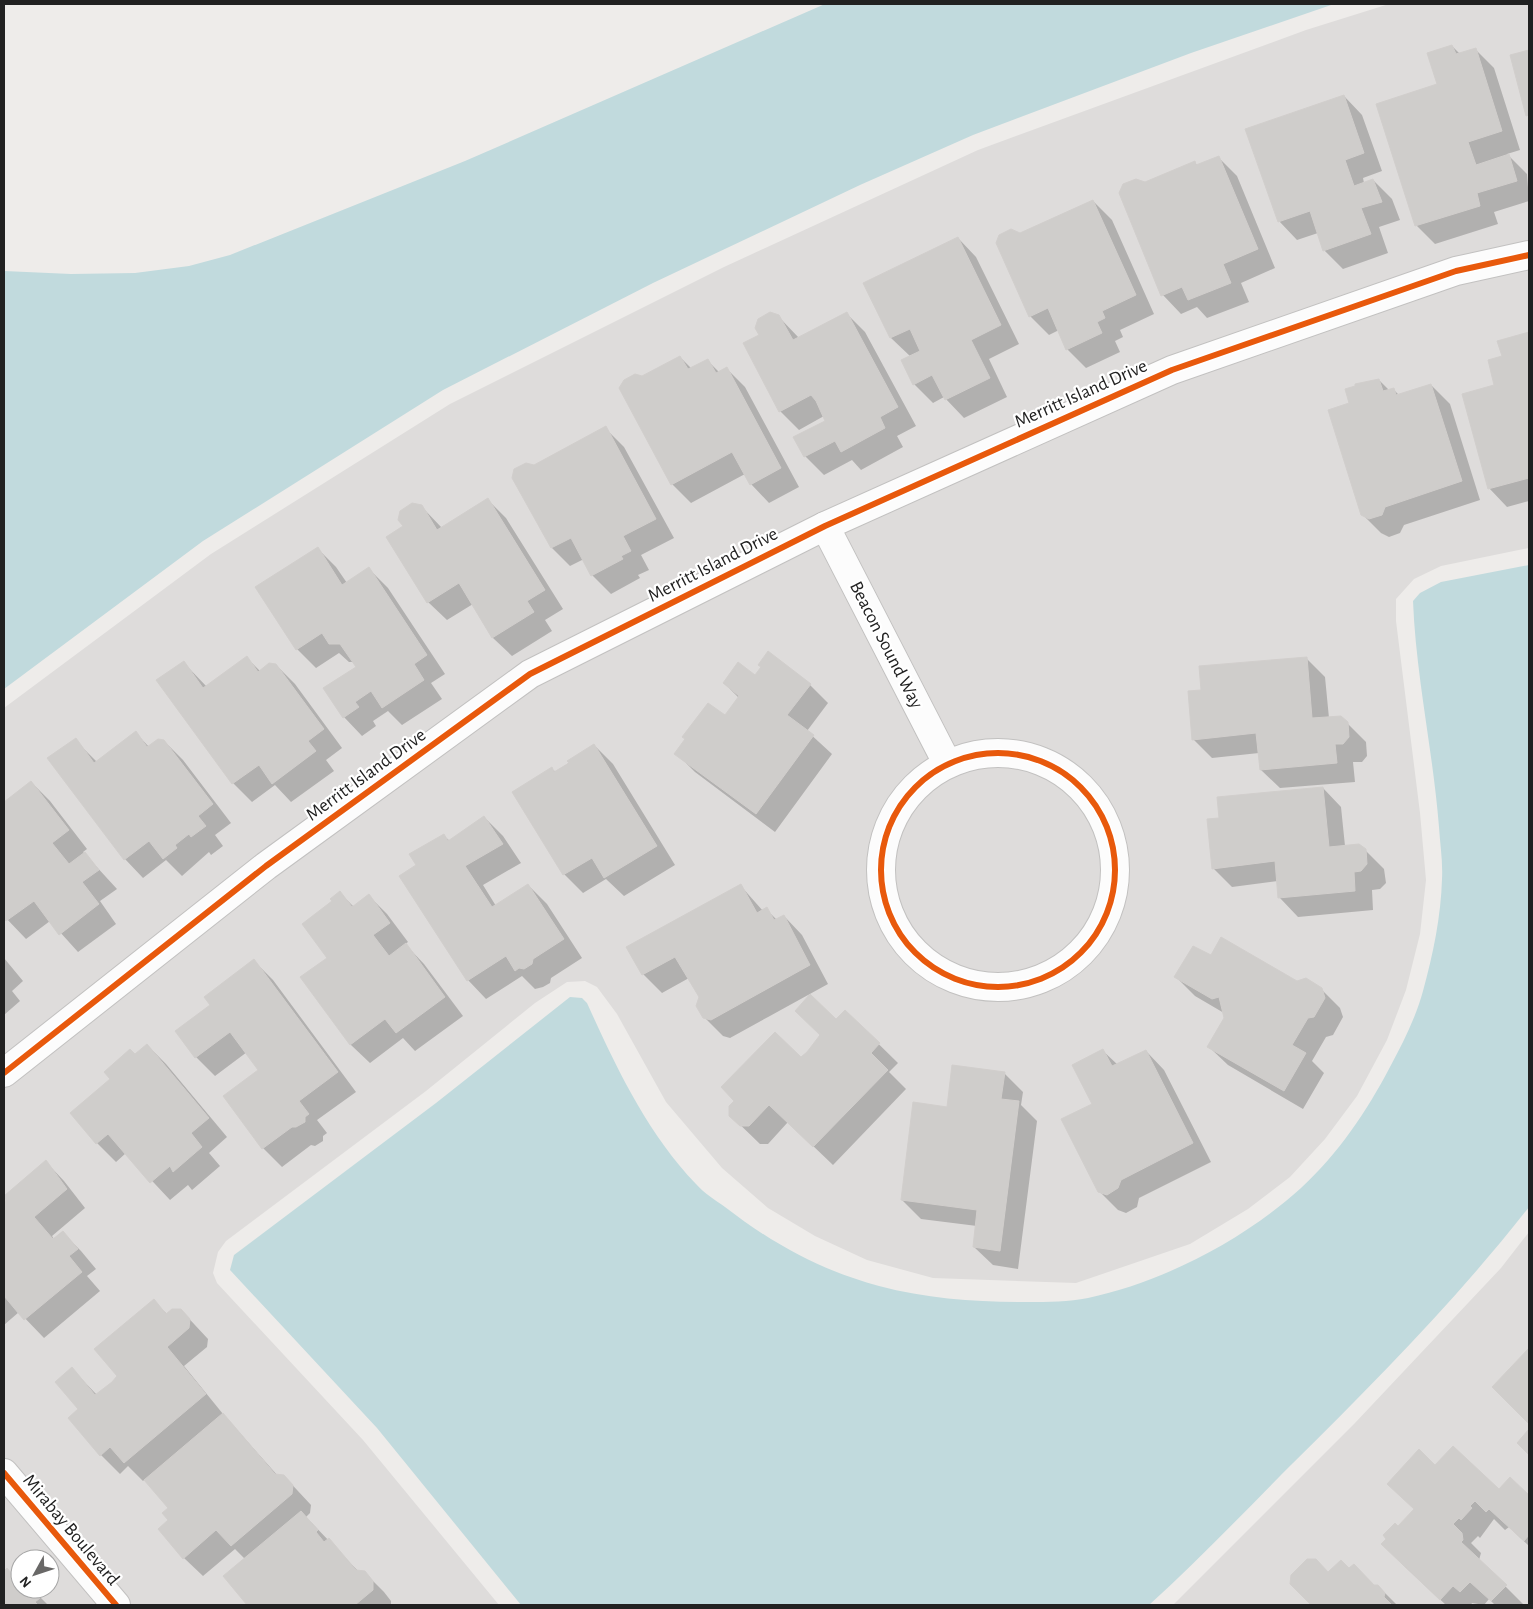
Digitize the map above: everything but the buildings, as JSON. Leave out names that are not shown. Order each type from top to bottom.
[{"type":"street","name":"Merritt Island Drive","points":[[4,1073],[266,866],[530,674],[825,526],[1172,370],[1456,271],[1529,255]]},
{"type":"street","name":"Beacon Sound Way","points":[[825,526],[947,763]]},
{"type":"street","points":[[986,752],[1027,756],[1064,773],[1094,801],[1111,837],[1116,878],[1107,918],[1085,952],[1052,976],[1016,987],[979,987],[944,975],[914,953],[892,922],[881,886],[882,849],[885,840],[894,814],[917,784],[947,763],[986,752]]},
{"type":"street","name":"Mirabay Boulevard","points":[[4,1474],[116,1605]]},
{"type":"shaded area","points":[[1389,4],[1529,4],[1529,548],[1441,566],[1414,579],[1396,599],[1396,621],[1420,813],[1426,880],[1420,934],[1406,990],[1387,1040],[1357,1096],[1325,1139],[1290,1177],[1248,1209],[1190,1244],[1076,1283],[933,1278],[867,1260],[815,1236],[768,1208],[722,1168],[666,1102],[617,1014],[597,987],[585,981],[567,982],[535,1003],[426,1091],[226,1241],[218,1252],[213,1273],[217,1283],[363,1440],[499,1605],[4,1605],[4,708],[211,554],[450,404],[724,267],[978,150],[1306,30]]},
{"type":"shaded area","points":[[1529,1232],[1529,1605],[1173,1605],[1355,1423],[1501,1268]]},
{"type":"water","points":[[825,4],[1334,4],[1191,53],[973,135],[860,185],[653,283],[443,390],[203,541],[4,689],[4,271],[71,274],[135,273],[189,266],[230,255],[465,161]]},
{"type":"water","points":[[1529,565],[1529,1207],[1444,1307],[1384,1371],[1204,1553],[1149,1605],[521,1605],[377,1428],[230,1270],[234,1255],[436,1103],[570,997],[582,998],[587,1003],[621,1075],[648,1121],[678,1164],[699,1187],[761,1233],[817,1264],[857,1280],[916,1294],[953,1299],[1028,1302],[1073,1300],[1116,1291],[1173,1270],[1201,1256],[1254,1225],[1279,1207],[1315,1175],[1361,1116],[1404,1039],[1420,1001],[1430,964],[1438,921],[1442,873],[1436,799],[1417,658],[1413,601],[1420,593],[1441,582]]},
{"type":"cycle path","points":[[4,1073],[266,866],[530,674],[825,526],[1172,370],[1456,271],[1529,255]]},
{"type":"cycle path","points":[[987,753],[1009,753],[1043,762],[1063,773],[1081,787],[1095,805],[1106,825],[1113,847],[1115,870],[1113,893],[1106,915],[1095,935],[1081,953],[1053,973],[1032,982],[1009,987],[987,987],[964,982],[943,973],[924,961],[907,944],[895,925],[886,904],[881,881],[881,859],[886,836],[895,815],[907,796],[924,779],[943,767],[964,758],[987,753]]},
{"type":"cycle path","points":[[4,1473],[116,1605]]}]
